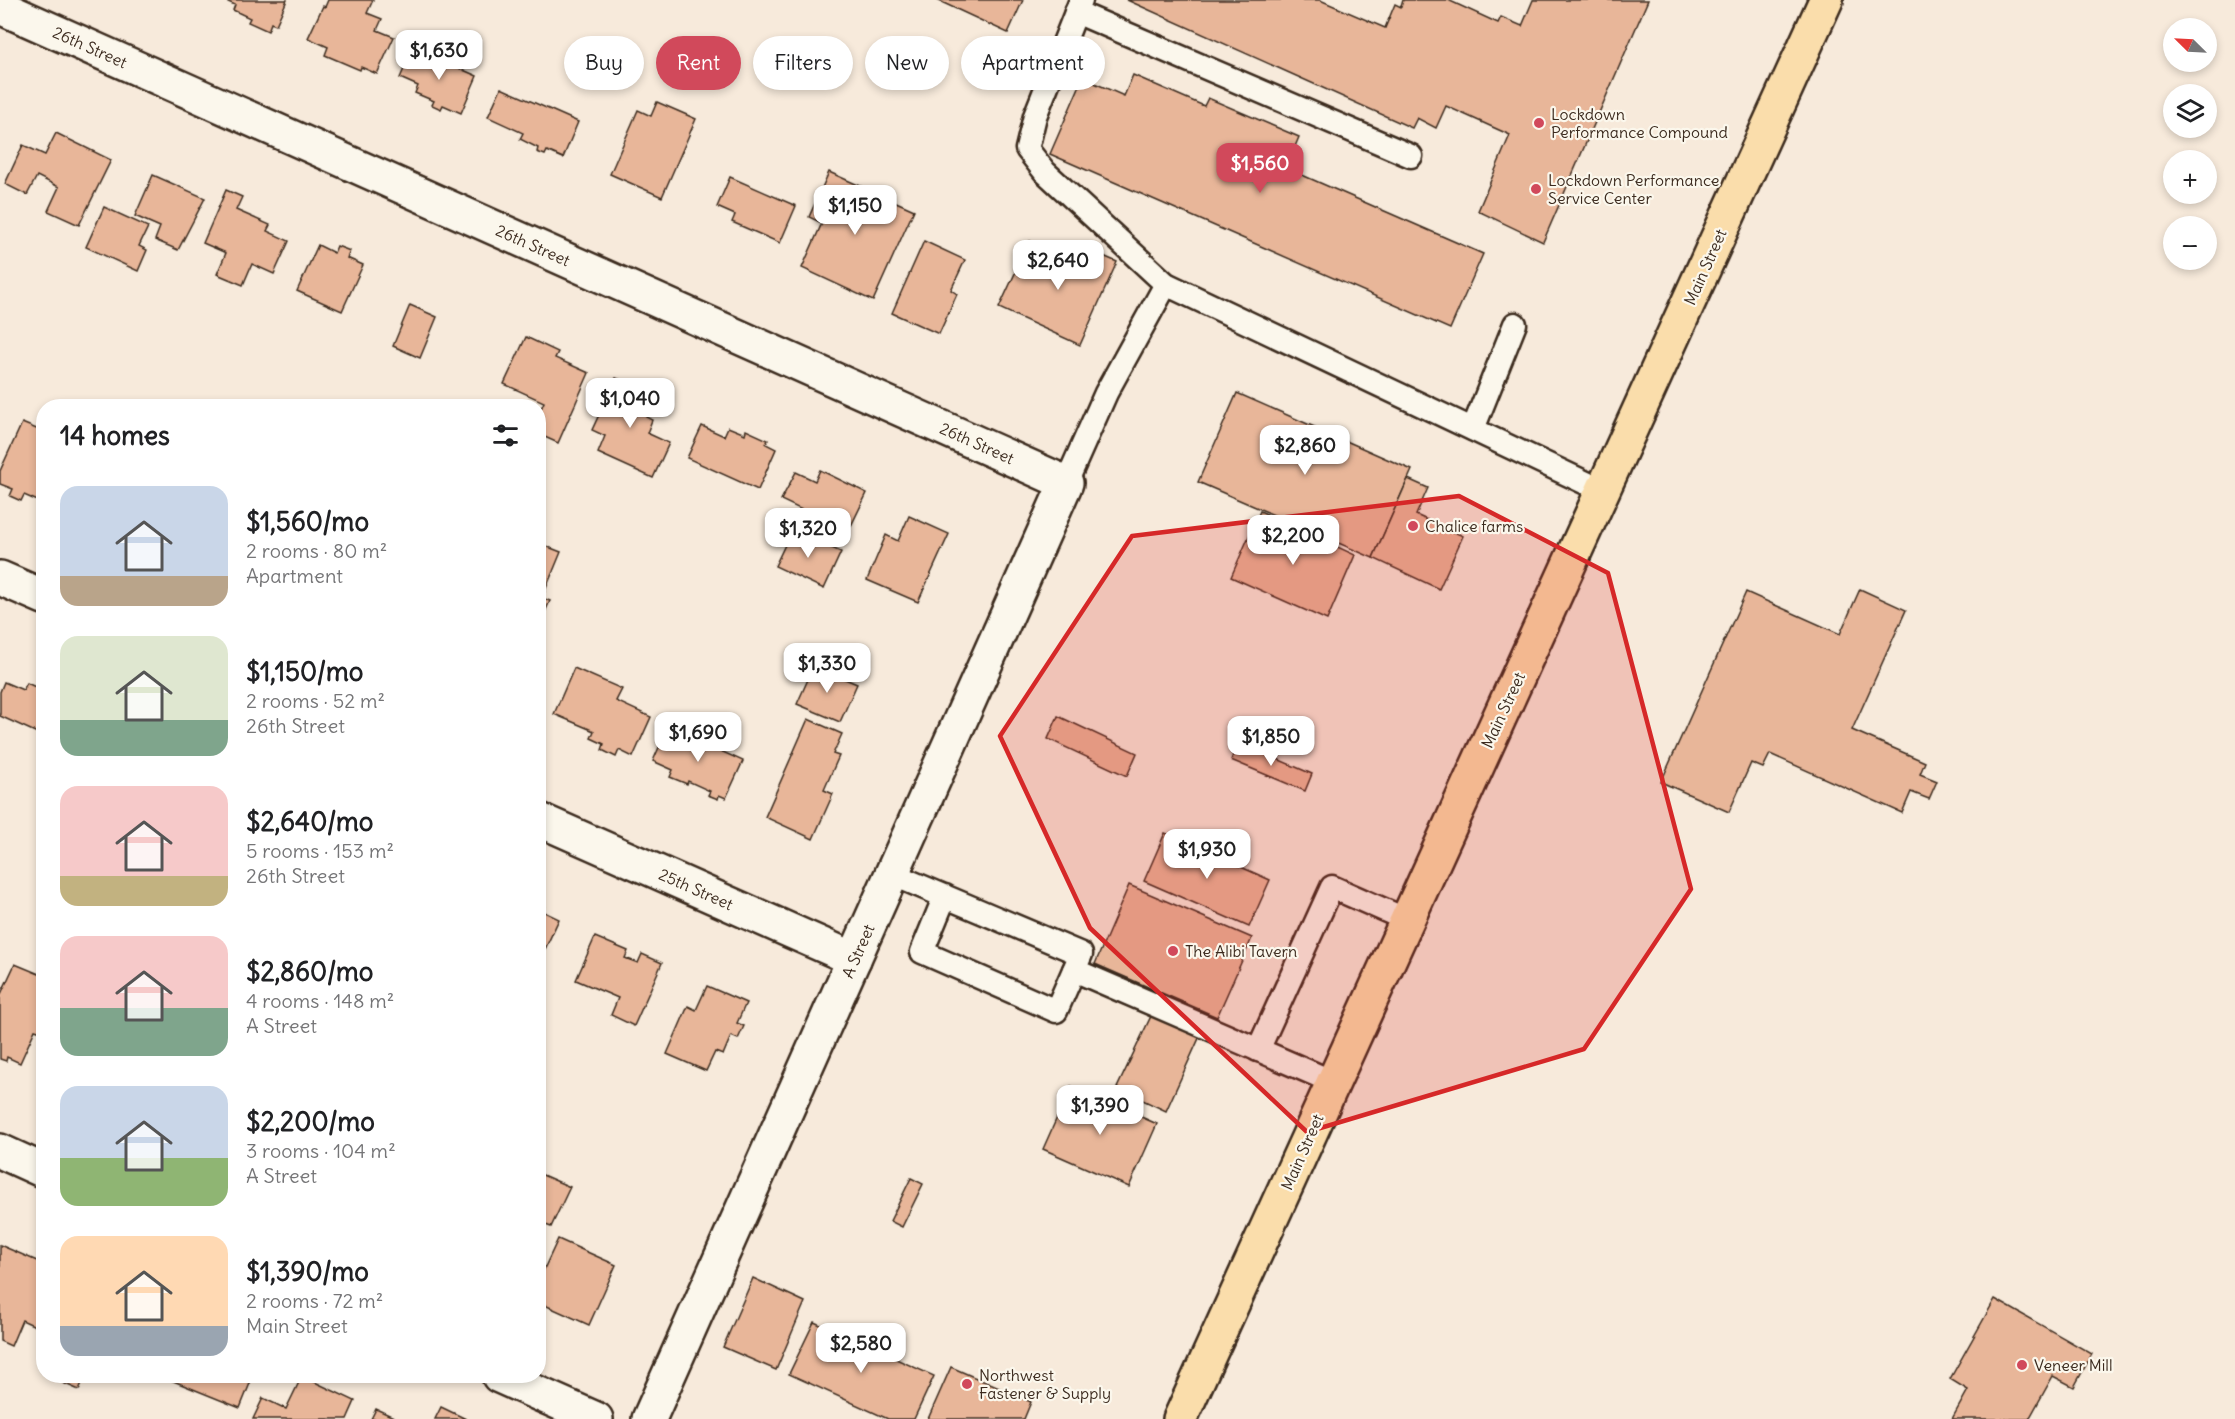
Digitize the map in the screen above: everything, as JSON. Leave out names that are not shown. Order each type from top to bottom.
[{"type":"main road","name":"Main Street","points":[[1180,1419],[1826,0]]},
{"type":"street","name":"26th Street","points":[[0,7],[36,11],[1066,483]]},
{"type":"street","name":"A Street","points":[[649,1419],[1066,483]]},
{"type":"street","points":[[0,578],[36,594]]},
{"type":"street","name":"25th Street","points":[[546,823],[854,959]]},
{"type":"street","points":[[0,1151],[36,1167]]},
{"type":"street","points":[[515,1383],[596,1419]]},
{"type":"lane","points":[[1411,156],[1078,6],[1035,116],[1027,149],[1046,172],[1166,284],[1603,491]]},
{"type":"lane","points":[[1066,483],[1106,393],[1166,284]]},
{"type":"lane","points":[[1473,429],[1515,324]]},
{"type":"lane","points":[[892,873],[1081,954],[1056,1011],[922,952],[945,896]]},
{"type":"lane","points":[[1258,1050],[1332,887],[1407,920]]},
{"type":"lane","points":[[1074,970],[1333,1082]]},
{"type":"highlighted area","points":[[1459,496],[1608,573],[1691,889],[1584,1049],[1307,1132],[1090,928],[1000,736],[1132,536]]},
{"type":"building","points":[[224,0],[287,0],[276,25],[271,23],[268,31],[248,22],[250,18],[233,10],[235,5]]},
{"type":"building","points":[[328,0],[373,0],[367,13],[382,19],[377,30],[394,37],[377,74],[361,67],[360,70],[325,55],[328,47],[308,38]]},
{"type":"building","points":[[937,0],[1023,0],[1008,33]]},
{"type":"building","name":"Lockdown Performance Compound","points":[[1127,0],[1320,0],[1385,28],[1395,4],[1401,7],[1403,0],[1448,0],[1498,23],[1501,17],[1522,26],[1533,0],[1648,0],[1543,242],[1478,211],[1510,135],[1446,106],[1436,128],[1417,118],[1412,128]]},
{"type":"building","points":[[413,48],[477,76],[461,113],[443,105],[441,109],[432,105],[434,101],[415,93],[418,86],[400,78]]},
{"type":"building","points":[[1133,75],[1204,106],[1208,98],[1299,137],[1286,168],[1483,254],[1450,329],[1050,154],[1078,90],[1105,90],[1105,88],[1124,96]]},
{"type":"building","points":[[501,88],[578,122],[563,158],[547,151],[545,155],[537,152],[538,148],[520,139],[523,133],[488,117]]},
{"type":"building","points":[[657,102],[696,119],[662,197],[610,174],[638,110],[651,116]]},
{"type":"building","points":[[56,133],[111,160],[79,225],[48,211],[59,187],[37,176],[27,195],[5,184],[23,145],[45,155]]},
{"type":"building","points":[[829,172],[914,210],[873,301],[802,268],[822,223],[809,217]]},
{"type":"building","points":[[153,175],[205,198],[178,250],[155,240],[160,227],[135,216]]},
{"type":"building","points":[[730,177],[796,206],[780,243],[732,222],[735,215],[717,207]]},
{"type":"building","points":[[226,190],[242,197],[236,210],[270,225],[267,231],[289,241],[274,274],[252,264],[243,285],[217,274],[226,253],[203,243]]},
{"type":"building","points":[[104,207],[148,227],[139,246],[147,250],[138,271],[86,247]]},
{"type":"building","points":[[924,241],[965,260],[951,290],[957,294],[939,334],[892,313]]},
{"type":"building","points":[[1030,241],[1085,266],[1092,251],[1117,262],[1080,345],[999,308]]},
{"type":"building","points":[[318,245],[334,253],[337,246],[350,251],[347,258],[363,265],[342,311],[297,291]]},
{"type":"building","points":[[410,305],[437,317],[420,358],[393,346]]},
{"type":"building","points":[[526,337],[558,352],[555,358],[589,373],[558,443],[546,438],[546,399],[537,399],[504,384]]},
{"type":"building","points":[[616,378],[656,395],[646,417],[652,420],[647,433],[669,443],[653,478],[598,453],[605,436],[592,430]]},
{"type":"building","points":[[1237,393],[1412,470],[1373,558],[1198,482]]},
{"type":"building","points":[[22,423],[36,429],[36,500],[24,495],[21,501],[10,496],[13,489],[0,484],[0,471]]},
{"type":"building","points":[[702,426],[724,436],[728,427],[745,434],[746,430],[768,440],[766,444],[776,449],[758,490],[687,458]]},
{"type":"building","points":[[820,470],[867,493],[848,532],[781,500],[796,472],[815,481]]},
{"type":"building","name":"Chalice farms","points":[[1408,479],[1428,488],[1416,515],[1463,536],[1439,589],[1373,558]]},
{"type":"building","points":[[1260,511],[1355,555],[1327,620],[1231,577]]},
{"type":"building","points":[[909,516],[949,534],[918,602],[867,580],[886,535],[898,541]]},
{"type":"building","points":[[792,530],[841,552],[824,589],[775,566]]},
{"type":"building","points":[[546,546],[561,552],[546,588]]},
{"type":"building","points":[[1860,589],[1906,610],[1852,730],[1925,762],[1920,774],[1937,781],[1929,799],[1911,792],[1902,813],[1770,754],[1763,768],[1751,763],[1729,812],[1661,782],[1746,592],[1840,634]]},
{"type":"building","points":[[814,666],[857,684],[840,722],[797,704]]},
{"type":"building","points":[[574,668],[622,689],[616,701],[651,717],[633,757],[619,750],[616,757],[602,750],[604,744],[591,738],[594,731],[554,714]]},
{"type":"building","points":[[4,682],[23,690],[27,683],[36,687],[36,732],[0,716],[0,692]]},
{"type":"building","points":[[1058,716],[1137,753],[1127,776],[1048,739]]},
{"type":"building","points":[[808,719],[842,734],[833,754],[839,756],[824,790],[833,794],[813,839],[765,817]]},
{"type":"building","points":[[668,727],[743,761],[726,798],[719,795],[718,799],[708,795],[710,791],[688,781],[687,784],[670,777],[673,770],[653,761]]},
{"type":"building","points":[[1238,742],[1312,774],[1305,791],[1231,760]]},
{"type":"building","points":[[1165,833],[1270,880],[1249,927],[1144,881]]},
{"type":"building","name":"The Alibi Tavern","points":[[1129,885],[1252,938],[1217,1017],[1095,964]]},
{"type":"building","points":[[546,913],[559,919],[546,947]]},
{"type":"building","points":[[595,937],[628,951],[625,958],[638,963],[642,954],[662,963],[634,1026],[611,1015],[618,998],[576,980]]},
{"type":"building","points":[[15,964],[36,973],[36,1030],[20,1063],[7,1057],[6,1061],[0,1059],[0,996]]},
{"type":"building","points":[[707,986],[746,1003],[737,1023],[744,1026],[738,1039],[731,1036],[723,1055],[715,1052],[706,1071],[667,1054],[688,1006],[696,1010]]},
{"type":"building","points":[[1152,1014],[1200,1036],[1166,1111],[1117,1088]]},
{"type":"building","points":[[1071,1086],[1157,1124],[1129,1187],[1043,1149]]},
{"type":"building","points":[[546,1176],[570,1187],[551,1227],[546,1225]]},
{"type":"building","points":[[911,1178],[923,1184],[902,1227],[890,1221]]},
{"type":"building","points":[[558,1239],[616,1265],[589,1325],[546,1306],[546,1265]]},
{"type":"building","points":[[0,1245],[36,1261],[36,1326],[22,1320],[11,1346],[0,1341]]},
{"type":"building","points":[[753,1278],[805,1302],[776,1370],[723,1347]]},
{"type":"building","name":"Veneer Mill","points":[[1995,1299],[2092,1354],[2074,1387],[2053,1376],[2029,1419],[1952,1419],[1968,1390],[1950,1379]]},
{"type":"building","points":[[814,1322],[934,1376],[914,1419],[888,1419],[789,1374]]},
{"type":"building","name":"Northwest Fastener & Supply","points":[[951,1367],[1031,1402],[1024,1419],[928,1419]]},
{"type":"building","points":[[63,1383],[82,1383],[79,1390]]},
{"type":"building","points":[[178,1383],[250,1383],[240,1408]]},
{"type":"building","points":[[299,1383],[317,1383],[355,1401],[347,1419],[253,1419],[263,1398],[286,1409]]},
{"type":"building","points":[[441,1407],[466,1419],[435,1419]]},
{"type":"building","points":[[376,1409],[398,1419],[371,1419]]},
{"type":"place","name":"Lockdown Performance Compound","points":[[1539,123]]},
{"type":"place","name":"Lockdown Performance Service Center","points":[[1536,189]]},
{"type":"place","name":"Chalice farms","points":[[1413,526]]},
{"type":"place","name":"The Alibi Tavern","points":[[1173,951]]},
{"type":"place","name":"Veneer Mill","points":[[2022,1365]]},
{"type":"place","name":"Northwest Fastener & Supply","points":[[967,1384]]}]
